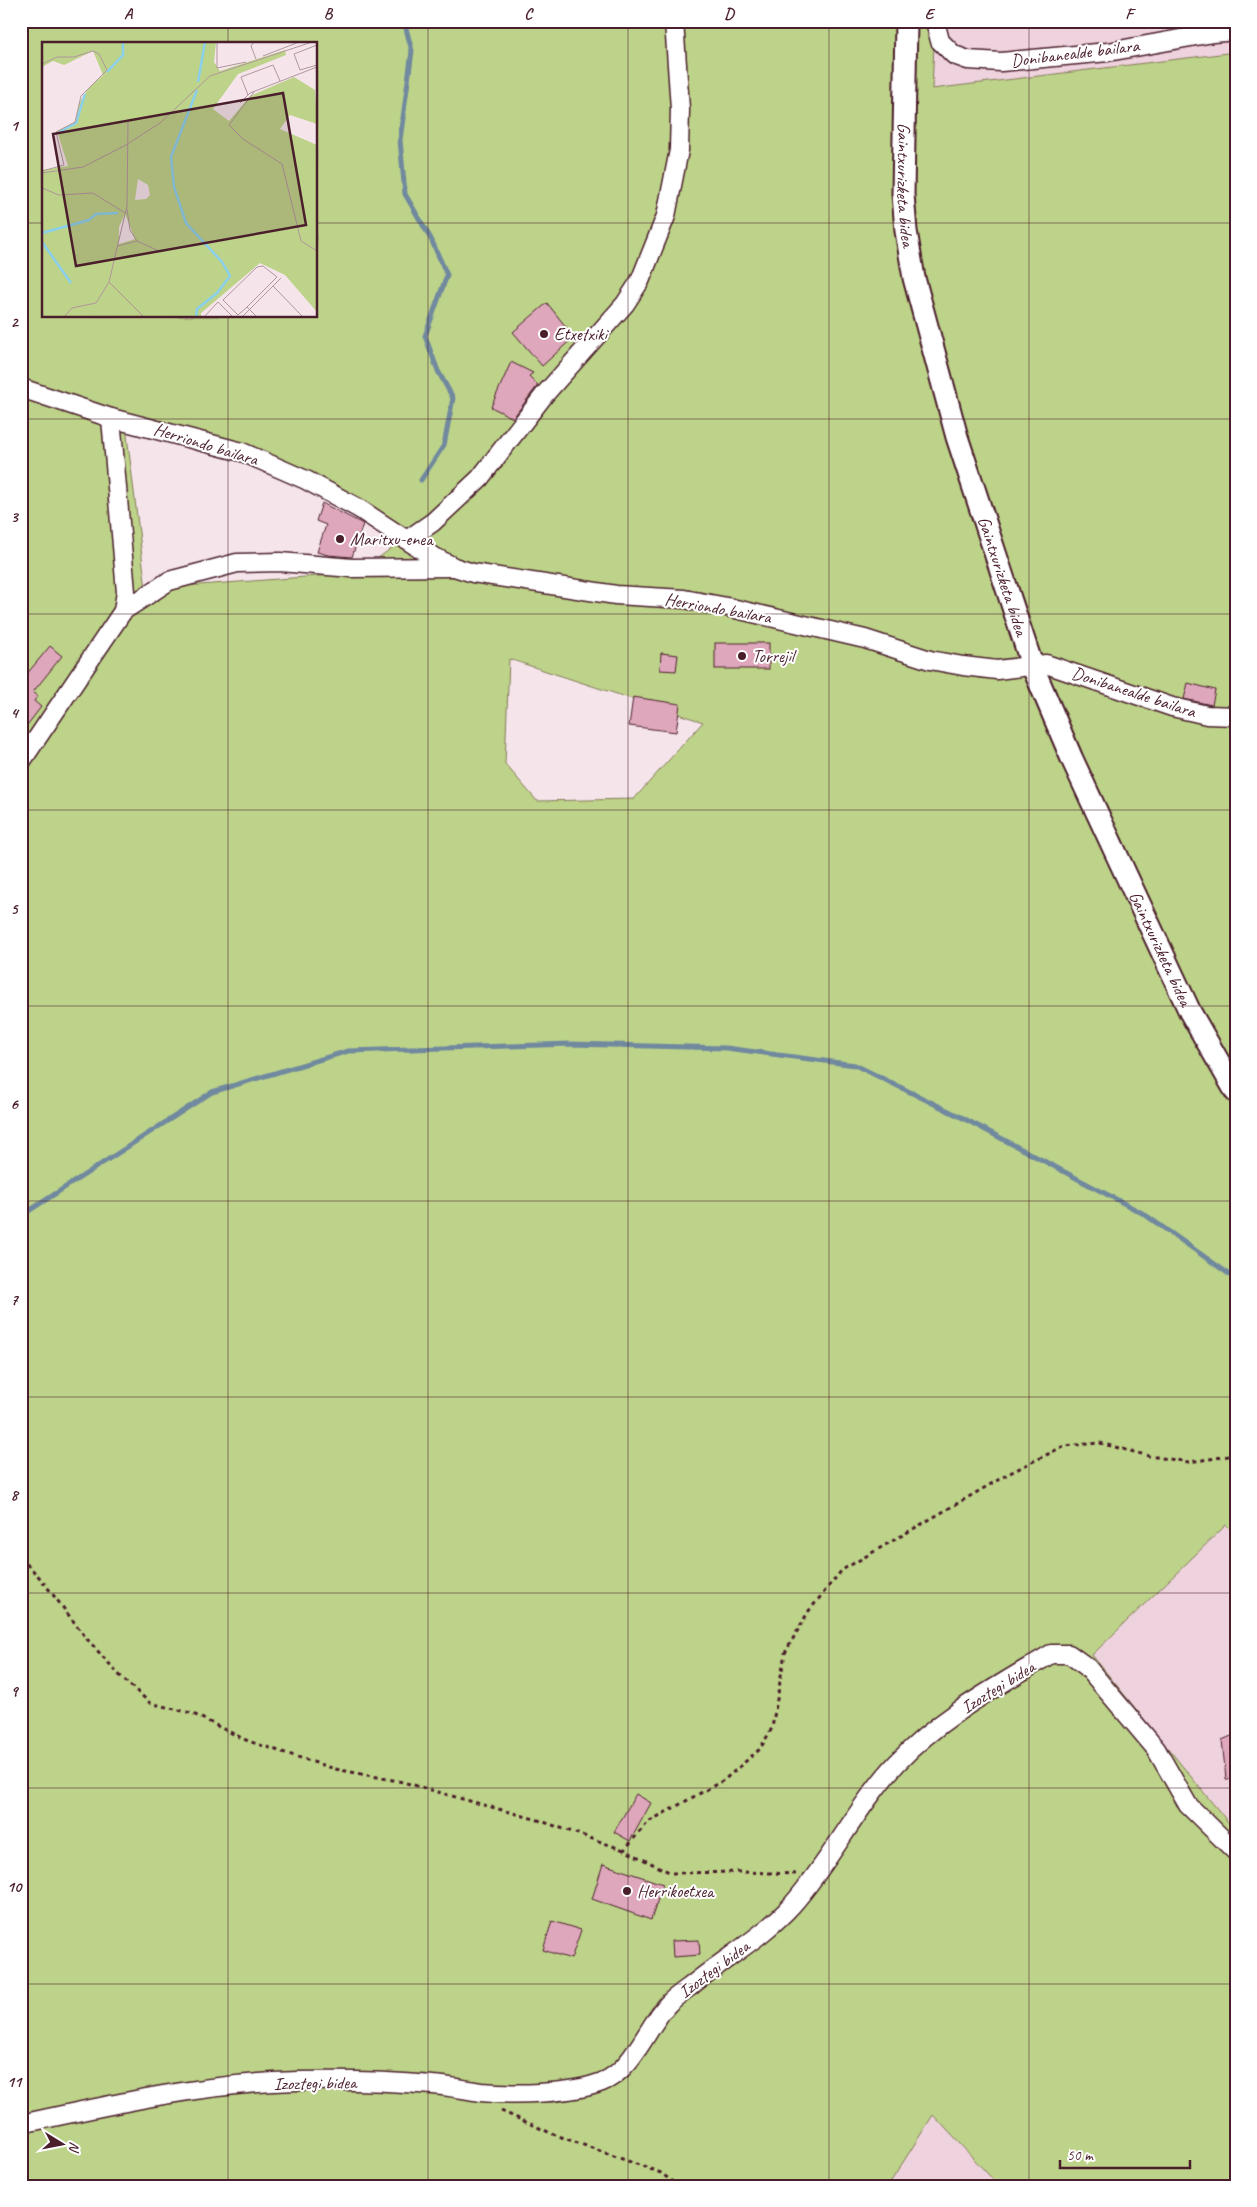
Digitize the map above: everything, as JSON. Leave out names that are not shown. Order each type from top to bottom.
[{"type":"main road","name":"Gaintxurizketa bidea","points":[[906,21],[903,194],[906,231],[914,278],[957,437],[1032,665],[1072,759],[1182,995],[1236,1092]]},
{"type":"street","points":[[407,540],[433,522],[480,478],[545,394],[625,304],[640,281],[666,216],[679,150],[680,109],[674,21]]},
{"type":"street","name":"Donibanealde bailara","points":[[935,21],[940,41],[954,55],[968,60],[1001,62],[1108,52],[1213,33],[1236,31]]},
{"type":"street","name":"Herriondo bailara","points":[[21,388],[111,418],[242,452],[320,487],[385,524],[407,540],[454,567],[473,573],[616,595],[684,599],[727,607],[865,638],[930,660],[954,665],[997,670],[1032,665]]},
{"type":"street","points":[[111,418],[126,592],[123,611]]},
{"type":"street","points":[[21,762],[123,611],[169,581],[237,563],[280,562],[352,568],[454,567]]},
{"type":"street","name":"Donibanealde bailara","points":[[1032,665],[1046,664],[1064,669],[1118,690],[1172,707],[1207,715],[1236,716]]},
{"type":"street","name":"Izoztegi bidea","points":[[21,2124],[159,2096],[229,2086],[298,2081],[435,2085],[483,2092],[537,2092],[579,2089],[605,2081],[624,2066],[669,2003],[762,1933],[792,1905],[897,1763],[956,1713],[1051,1654],[1069,1654],[1087,1666],[1156,1749],[1188,1805],[1236,1852]]},
{"type":"path","points":[[624,1850],[648,1822],[724,1780],[760,1749],[772,1728],[785,1653],[808,1612],[842,1570],[1010,1473],[1064,1446],[1100,1443],[1149,1456],[1189,1462],[1236,1455]]},
{"type":"path","points":[[21,1558],[41,1579],[87,1639],[123,1679],[150,1703],[191,1713],[248,1741],[334,1769],[403,1782],[538,1820],[624,1850],[671,1873],[744,1872],[815,1875]]},
{"type":"path","points":[[483,2092],[503,2113],[553,2134],[661,2173],[678,2186]]},
{"type":"shaded area","points":[[935,21],[1236,21],[1236,52],[931,89]]},
{"type":"shaded area","points":[[1226,1525],[1236,1535],[1236,1832],[1092,1655]]},
{"type":"shaded area","points":[[933,2115],[999,2186],[888,2186]]},
{"type":"green space","points":[[21,21],[935,21],[932,89],[1236,52],[1236,1535],[1226,1525],[1092,1655],[1236,1832],[1236,2186],[999,2186],[933,2115],[888,2186],[21,2186]],"holes":[[[126,427],[283,468],[397,544],[358,573],[146,589]],[[509,659],[703,722],[634,799],[537,801],[505,764]]]},
{"type":"building","name":"Etxetxiki","points":[[547,303],[574,337],[542,366],[513,332]]},
{"type":"building","points":[[511,362],[533,373],[529,376],[538,385],[513,418],[491,407]]},
{"type":"building","name":"Maritxu-enea","points":[[322,503],[363,524],[352,557],[317,552],[326,525],[316,521]]},
{"type":"building","name":"Torrejil","points":[[715,643],[769,643],[769,669],[715,669]]},
{"type":"building","points":[[50,646],[62,656],[33,692],[38,696],[34,701],[41,707],[21,733],[21,681]]},
{"type":"building","points":[[661,653],[678,655],[676,671],[660,670]]},
{"type":"building","points":[[1188,683],[1215,690],[1212,705],[1184,699]]},
{"type":"building","points":[[633,697],[680,704],[676,732],[629,726]]},
{"type":"building","points":[[1236,1734],[1236,1779],[1226,1779],[1222,1740]]},
{"type":"building","points":[[636,1794],[651,1803],[630,1841],[614,1832]]},
{"type":"building","name":"Herrikoetxea","points":[[603,1864],[663,1884],[651,1920],[592,1899]]},
{"type":"building","points":[[552,1921],[581,1930],[571,1959],[543,1950]]},
{"type":"building","points":[[699,1940],[700,1955],[673,1957],[672,1941]]},
{"type":"waterway","points":[[404,21],[412,51],[400,140],[405,194],[431,239],[447,275],[425,336],[438,371],[453,398],[444,445],[421,480]]},
{"type":"waterway","points":[[21,1216],[212,1092],[348,1051],[571,1044],[726,1048],[855,1065],[961,1117],[1144,1214],[1236,1279]]},
{"type":"place","name":"Etxetxiki","points":[[544,334]]},
{"type":"place","name":"Maritxu-enea","points":[[340,539]]},
{"type":"place","name":"Torrejil","points":[[742,656]]},
{"type":"place","name":"Herrikoetxea","points":[[627,1891]]}]
